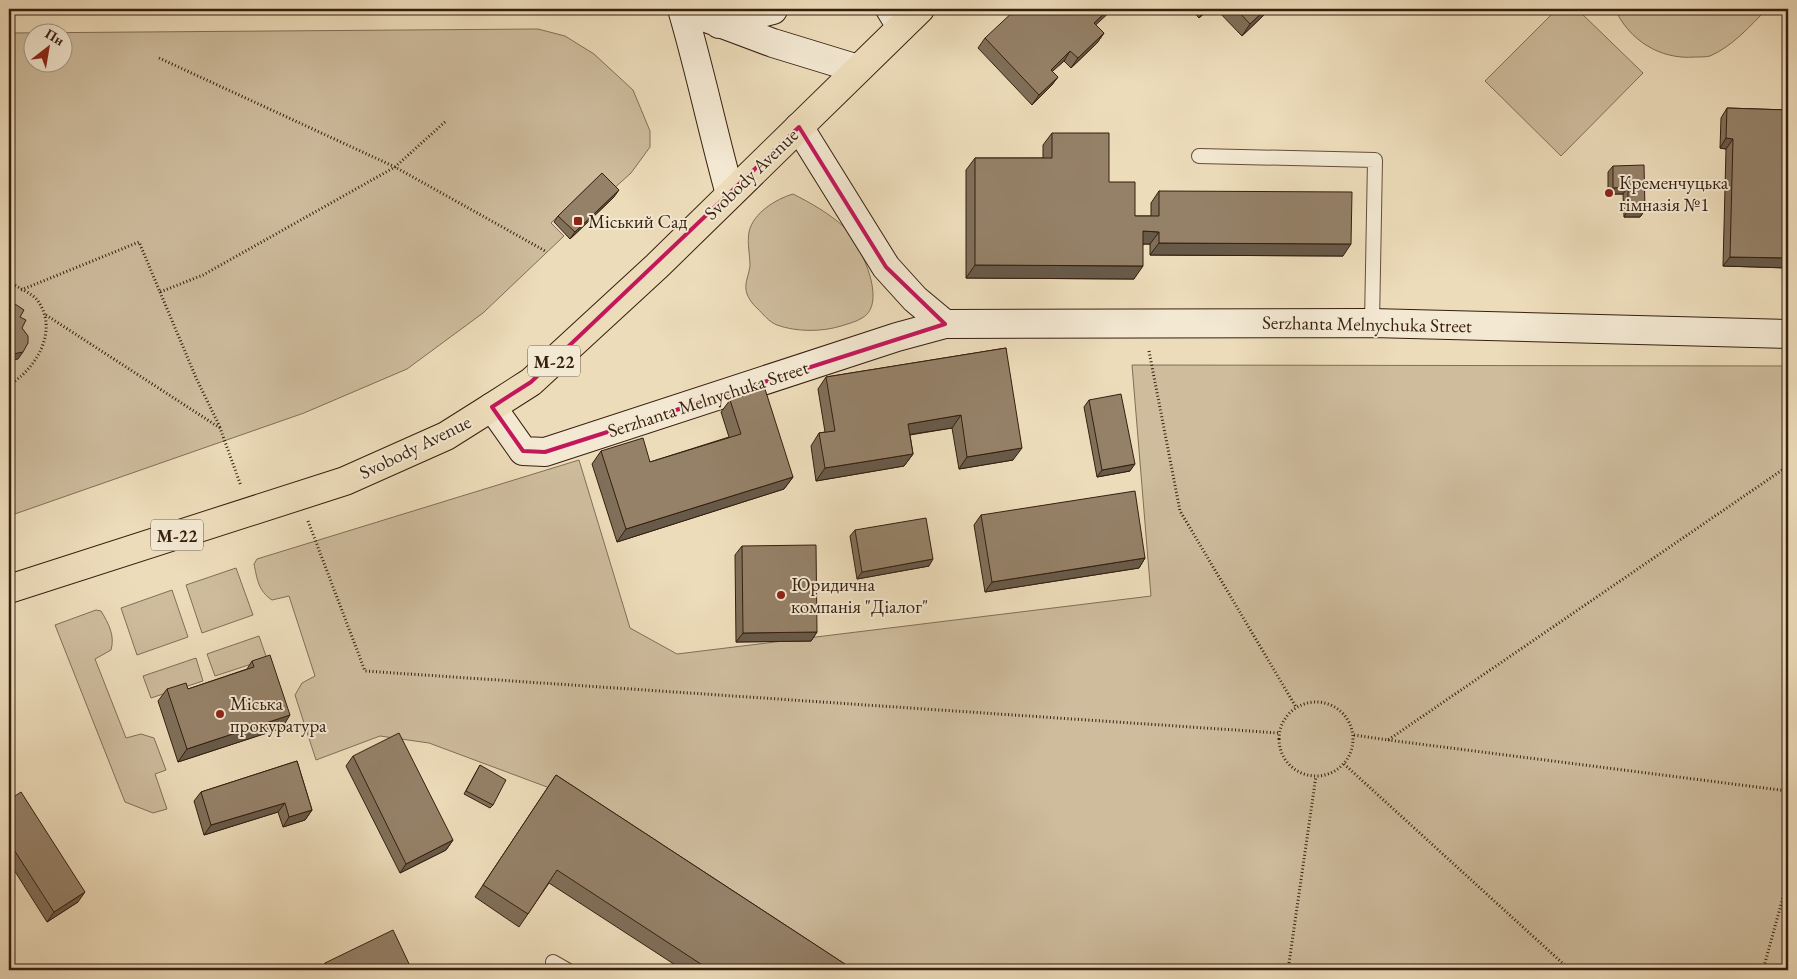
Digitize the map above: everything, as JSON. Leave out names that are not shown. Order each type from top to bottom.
[{"type":"highway","name":"Svobody Avenue","points":[[9,589],[345,481],[446,436],[531,382],[658,266],[858,69],[904,15]]},
{"type":"street","points":[[682,9],[718,24],[858,69]]},
{"type":"street","points":[[682,9],[698,61],[714,136],[730,194]]},
{"type":"street","points":[[718,24],[778,9]]},
{"type":"street","points":[[799,127],[886,267],[915,299],[945,324]]},
{"type":"street","name":"Serzhanta Melnychuka Street","points":[[492,407],[523,451],[545,452],[897,337],[945,324],[1372,323],[1788,334]]},
{"type":"lane","points":[[1199,156],[1376,160],[1372,323]]},
{"type":"lane","points":[[554,962],[567,970]]},
{"type":"path","points":[[159,58],[395,167],[547,252]]},
{"type":"path","points":[[160,292],[203,275],[395,167],[446,121]]},
{"type":"path","points":[[21,290],[139,242],[197,380],[220,428],[249,512]]},
{"type":"path","points":[[9,282],[37,299],[46,316],[47,333],[39,355],[24,376],[9,385]]},
{"type":"path","points":[[46,316],[220,428]]},
{"type":"path","points":[[1142,324],[1180,511],[1296,707]]},
{"type":"path","points":[[1388,740],[1788,466]]},
{"type":"path","points":[[299,496],[365,671],[1279,733]]},
{"type":"path","points":[[1306,702],[1329,703],[1339,709],[1349,720],[1354,735],[1352,750],[1344,764],[1332,773],[1316,776],[1300,773],[1288,763],[1280,749],[1279,733],[1285,718],[1296,707],[1306,702]]},
{"type":"path","points":[[1354,735],[1788,791]]},
{"type":"path","points":[[1344,764],[1570,970]]},
{"type":"path","points":[[1288,970],[1316,776]]},
{"type":"path","points":[[1763,970],[1788,878]]},
{"type":"highlighted area","points":[[799,127],[886,267],[945,324],[545,452],[523,451],[492,407],[531,382]]},
{"type":"shaded area","points":[[1557,9],[1577,9],[1643,73],[1561,156],[1485,81]]},
{"type":"shaded area","points":[[1615,9],[1767,9],[1741,35],[1718,52],[1701,57],[1682,57],[1658,51],[1637,39],[1628,30]]},
{"type":"shaded area","points":[[538,29],[565,36],[594,54],[633,90],[650,131],[650,147],[631,173],[611,191],[597,178],[551,223],[564,236],[483,313],[407,369],[304,413],[9,516],[9,33],[22,33],[22,72],[72,72],[72,33]]},
{"type":"shaded area","points":[[793,194],[839,222],[857,246],[869,273],[873,300],[870,310],[862,318],[841,326],[826,329],[792,329],[771,322],[748,297],[746,286],[750,266],[748,240],[751,225],[766,208],[780,199]]},
{"type":"shaded area","points":[[1132,365],[1788,366],[1788,970],[826,970],[547,787],[429,743],[380,736],[316,760],[295,695],[302,683],[315,676],[289,596],[272,600],[264,593],[256,574],[254,564],[257,559],[579,460],[630,628],[677,654],[1151,596]]},
{"type":"shaded area","points":[[236,568],[253,615],[202,633],[186,585]]},
{"type":"shaded area","points":[[172,590],[188,637],[137,655],[121,608]]},
{"type":"shaded area","points":[[96,610],[101,611],[106,621],[110,630],[112,645],[111,650],[95,659],[126,738],[141,734],[154,738],[166,770],[155,774],[167,809],[153,813],[125,802],[55,625]]},
{"type":"shaded area","points":[[259,636],[267,659],[215,676],[207,654]]},
{"type":"shaded area","points":[[196,658],[203,681],[151,698],[143,676]]},
{"type":"building","points":[[1016,9],[1109,9],[1094,23],[1104,33],[1078,58],[1070,51],[1051,70],[1058,77],[1039,95],[985,38]]},
{"type":"building","points":[[1236,9],[1266,9],[1250,24]]},
{"type":"building","points":[[1727,108],[1788,110],[1788,258],[1730,257],[1733,139],[1726,138]]},
{"type":"building","points":[[1052,133],[1109,133],[1109,182],[1135,182],[1135,216],[1159,216],[1159,191],[1352,192],[1351,244],[1159,243],[1159,232],[1143,231],[1143,266],[975,265],[975,158],[1052,158]]},
{"type":"building","points":[[1644,165],[1645,210],[1628,210],[1628,187],[1613,188],[1613,166]]},
{"type":"building","points":[[602,173],[619,190],[575,232],[558,216]]},
{"type":"building","points":[[9,300],[24,310],[20,317],[26,320],[22,328],[28,336],[28,343],[23,352],[13,354],[9,353]]},
{"type":"building","points":[[1006,348],[1022,448],[967,457],[961,415],[908,424],[913,454],[825,468],[819,433],[835,431],[826,377]]},
{"type":"building","points":[[765,389],[793,477],[626,529],[601,451],[643,438],[650,462],[741,434],[730,400]]},
{"type":"building","points":[[1121,394],[1135,464],[1102,470],[1089,400]]},
{"type":"building","points":[[1135,491],[1145,558],[992,582],[981,515]]},
{"type":"building","points":[[926,518],[933,559],[862,572],[855,530]]},
{"type":"building","points":[[816,545],[817,632],[743,633],[742,546]]},
{"type":"building","name":"Міська прокуратура","points":[[270,655],[290,715],[187,749],[167,689],[186,683],[188,689],[254,667],[252,661]]},
{"type":"building","points":[[399,733],[453,840],[406,864],[353,756]]},
{"type":"building","points":[[297,761],[312,810],[289,817],[285,803],[211,825],[201,792]]},
{"type":"building","points":[[480,765],[506,780],[493,805],[466,791]]},
{"type":"building","points":[[556,775],[854,970],[710,970],[557,870],[528,914],[483,885]]},
{"type":"building","points":[[21,792],[85,892],[54,912],[9,842],[9,800]]},
{"type":"building","points":[[393,930],[411,968],[408,970],[329,970],[325,963]]},
{"type":"place","name":"Кременчуцька гімназія №1","points":[[1609,193]]},
{"type":"place","name":"Міський Сад","points":[[578,221]]},
{"type":"place","name":"Юридична компанія \"Діалог\"","points":[[781,595]]},
{"type":"place","name":"Міська прокуратура","points":[[220,714]]}]
